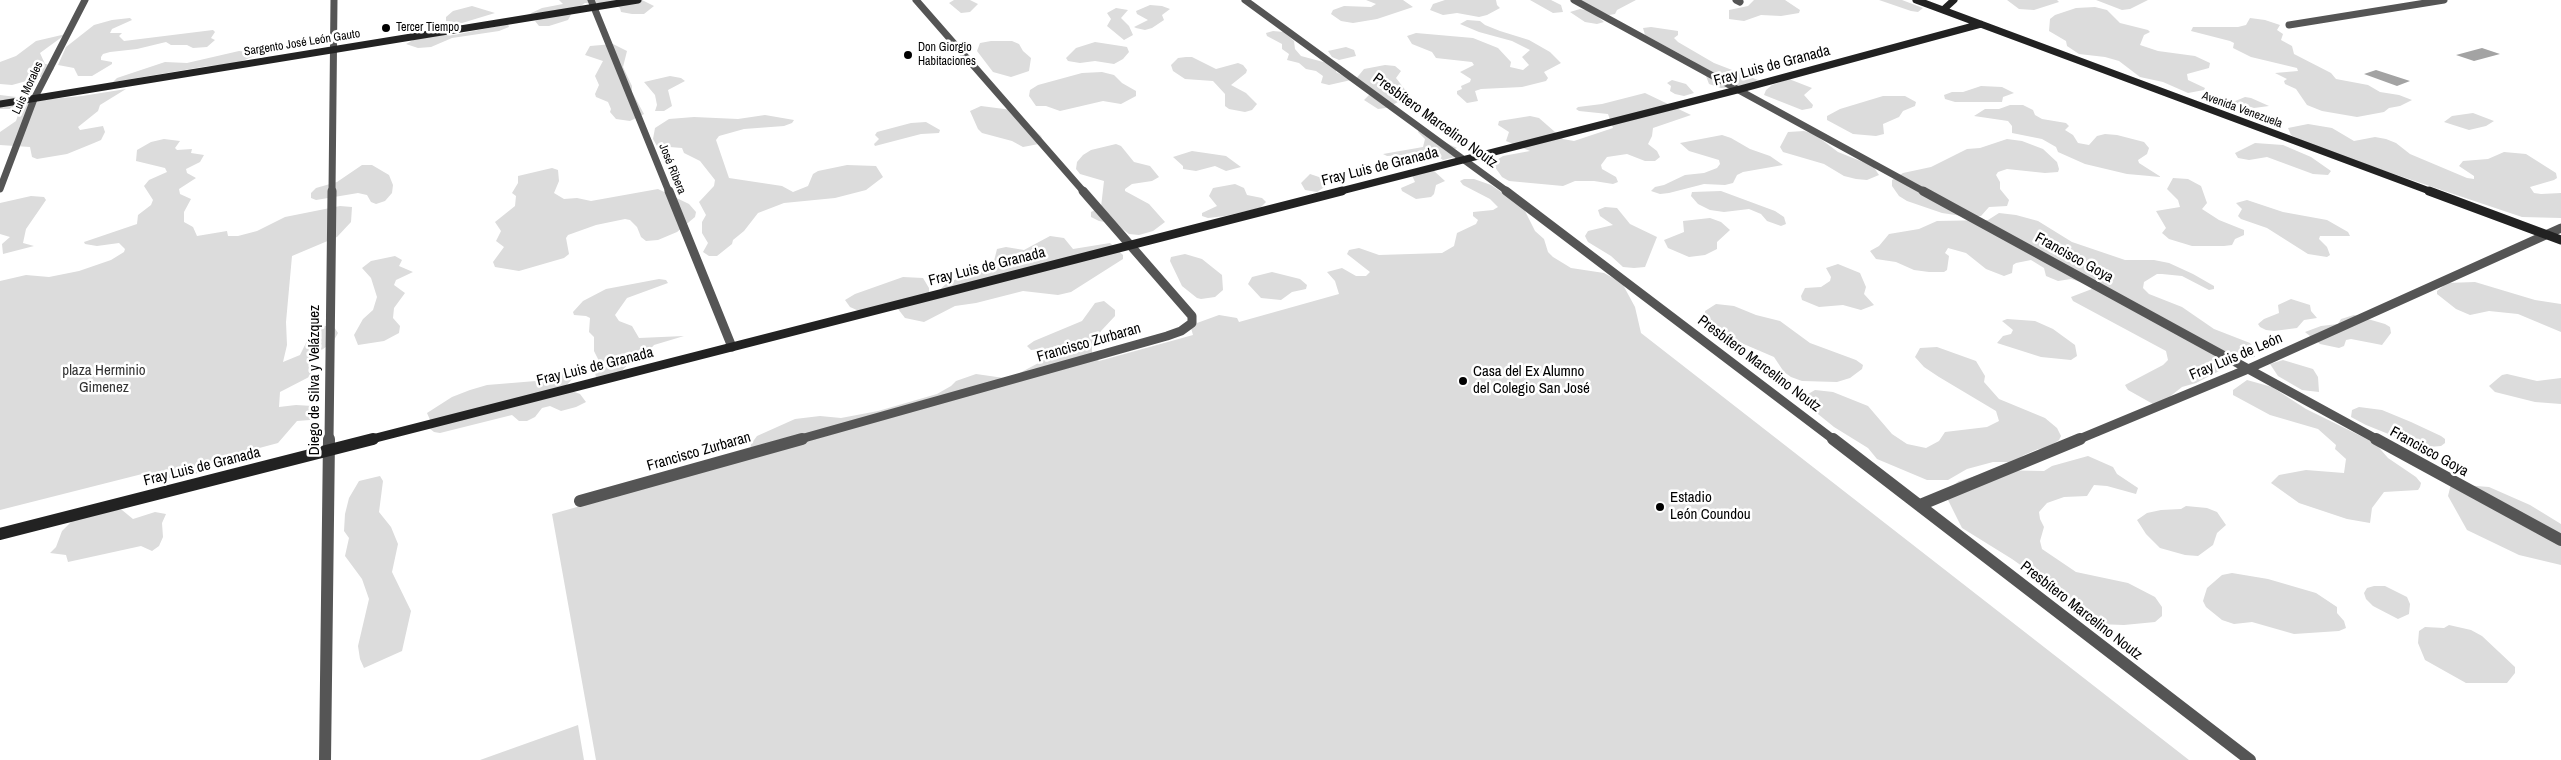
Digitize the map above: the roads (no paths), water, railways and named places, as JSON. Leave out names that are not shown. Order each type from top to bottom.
[{"type":"street","name":"Luis Morales","points":[[0,189],[34,98],[85,0]]},
{"type":"street","name":"Diego de Silva y Velázquez","points":[[325,760],[334,0]]},
{"type":"street","name":"Sargento José León Gauto","points":[[0,104],[333,50],[592,4],[638,0]]},
{"type":"street","name":"Francisco Zurbaran","points":[[580,501],[1181,331],[1192,323],[1192,316],[916,0]]},
{"type":"street","name":"Presbítero Marcelino Noutz","points":[[1245,0],[1464,159],[1920,505],[2250,760]]},
{"type":"street","name":"Francisco Goya","points":[[1574,0],[2561,540]]},
{"type":"street","name":"Avenida Venezuela","points":[[1916,0],[2561,240]]},
{"type":"street","points":[[1943,10],[1954,0]]},
{"type":"street","points":[[2289,25],[2444,0]]},
{"type":"street","name":"José Ribera","points":[[592,4],[732,346]]},
{"type":"street","name":"Fray Luis de Granada","points":[[0,534],[330,448],[1736,90],[1981,24]]},
{"type":"street","name":"Fray Luis de León","points":[[1920,505],[2248,369],[2561,228]]},
{"type":"place","name":"Tercer Tiempo","points":[[386,28]]},
{"type":"place","name":"Don Giorgio Habitaciones","points":[[908,55]]},
{"type":"place","name":"Casa del Ex Alumno del Colegio San José","points":[[1463,381]]},
{"type":"place","name":"Estadio León Coundou","points":[[1660,507]]},
{"type":"park label","name":"plaza Herminio Gimenez","points":[[104,380]]}]
